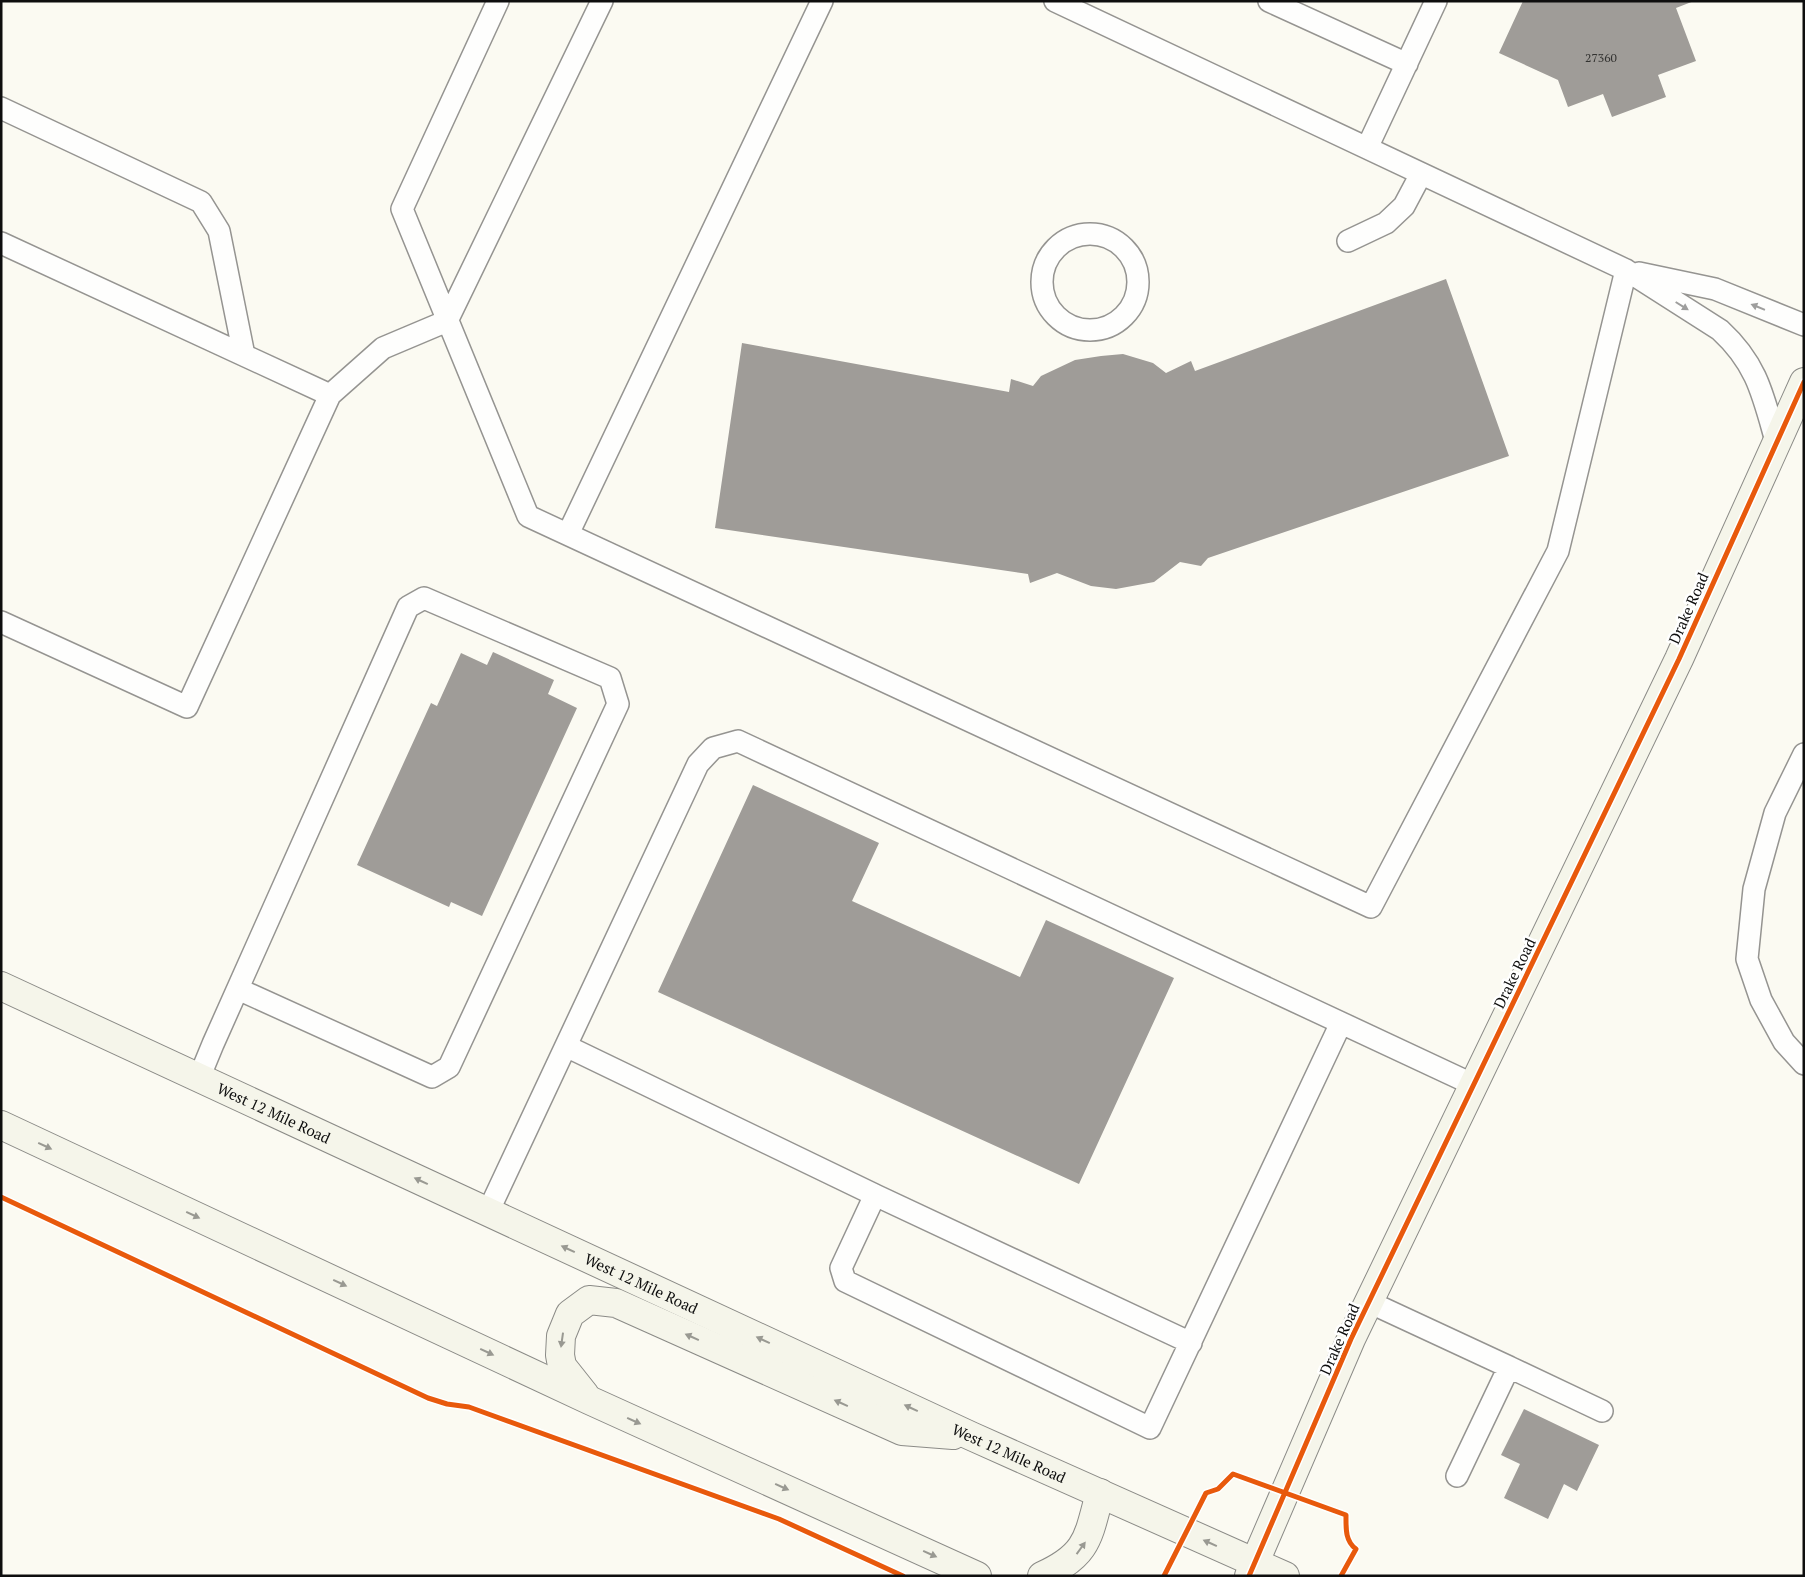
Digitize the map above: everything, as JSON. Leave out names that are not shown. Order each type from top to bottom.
[{"type":"main road","name":"Drake Road","points":[[1252,1569],[1369,1302],[1679,659],[1804,382]]},
{"type":"main road","name":"West 12 Mile Road","points":[[2,986],[971,1436],[1100,1492],[1252,1569],[1285,1576]]},
{"type":"main road","points":[[1,1125],[589,1400],[977,1576]]},
{"type":"main road","points":[[589,1400],[562,1366],[560,1355],[562,1336],[570,1314],[589,1300],[616,1303],[902,1431],[971,1436]]},
{"type":"main road","points":[[1042,1576],[1064,1566],[1084,1547],[1100,1492]]},
{"type":"lane","points":[[498,1],[402,209],[528,516],[1371,907],[1558,551],[1626,270]]},
{"type":"lane","points":[[1,622],[187,707],[330,394],[383,348],[448,320],[602,1]]},
{"type":"lane","points":[[568,534],[822,1]]},
{"type":"lane","points":[[1055,1],[1626,270],[1720,330],[1733,342],[1758,380],[1776,441]]},
{"type":"lane","points":[[1269,1],[1406,64]]},
{"type":"lane","points":[[1367,148],[1436,1]]},
{"type":"lane","points":[[1,108],[201,202],[219,231],[244,355]]},
{"type":"lane","points":[[1348,241],[1386,223],[1404,206],[1421,174]]},
{"type":"lane","points":[[1081,234],[1100,235],[1118,242],[1131,256],[1138,274],[1137,293],[1129,311],[1115,324],[1098,330],[1079,330],[1062,322],[1049,308],[1042,290],[1042,271],[1050,254],[1064,241],[1081,234]]},
{"type":"lane","points":[[1,243],[330,394]]},
{"type":"lane","points":[[1626,270],[1716,289],[1804,325]]},
{"type":"lane","points":[[199,1078],[238,989],[408,607],[424,598],[610,678],[618,704],[449,1068],[432,1077],[238,989]]},
{"type":"lane","points":[[488,1212],[698,764],[713,748],[738,740],[1474,1084]]},
{"type":"lane","points":[[1804,754],[1776,813],[1754,889],[1747,959],[1761,1000],[1784,1042],[1804,1064]]},
{"type":"lane","points":[[875,1195],[841,1268],[845,1281],[1150,1428],[1341,1022]]},
{"type":"lane","points":[[566,1046],[875,1195],[1191,1343]]},
{"type":"lane","points":[[1369,1302],[1602,1411]]},
{"type":"lane","points":[[1457,1476],[1509,1367]]},
{"type":"building","points":[[1523,1],[1694,1],[1676,8],[1696,61],[1658,75],[1666,97],[1612,117],[1603,94],[1568,107],[1558,80],[1499,53]]},
{"type":"building","points":[[1446,279],[1509,456],[1208,558],[1201,566],[1180,562],[1154,582],[1116,589],[1091,586],[1057,573],[1030,583],[1028,574],[715,528],[742,343],[1009,392],[1011,379],[1033,386],[1041,376],[1075,360],[1101,356],[1123,354],[1153,363],[1166,373],[1191,361],[1195,371]]},
{"type":"building","points":[[493,652],[554,680],[548,694],[577,708],[482,916],[451,902],[449,907],[357,865],[431,703],[437,706],[461,653],[487,665]]},
{"type":"building","points":[[753,785],[879,843],[852,901],[1020,977],[1046,920],[1174,978],[1079,1184],[658,992]]},
{"type":"building","points":[[1524,1409],[1599,1445],[1577,1491],[1564,1484],[1548,1519],[1504,1498],[1520,1464],[1501,1455]]},
{"type":"cycle path","points":[[1249,1576],[1351,1339],[1679,659],[1804,382]]},
{"type":"cycle path","points":[[1,1197],[428,1398],[447,1404],[469,1407],[779,1519],[903,1576]]},
{"type":"cycle path","points":[[1164,1576],[1206,1493],[1218,1489],[1233,1474],[1346,1515],[1348,1538],[1356,1549],[1341,1576]]}]
